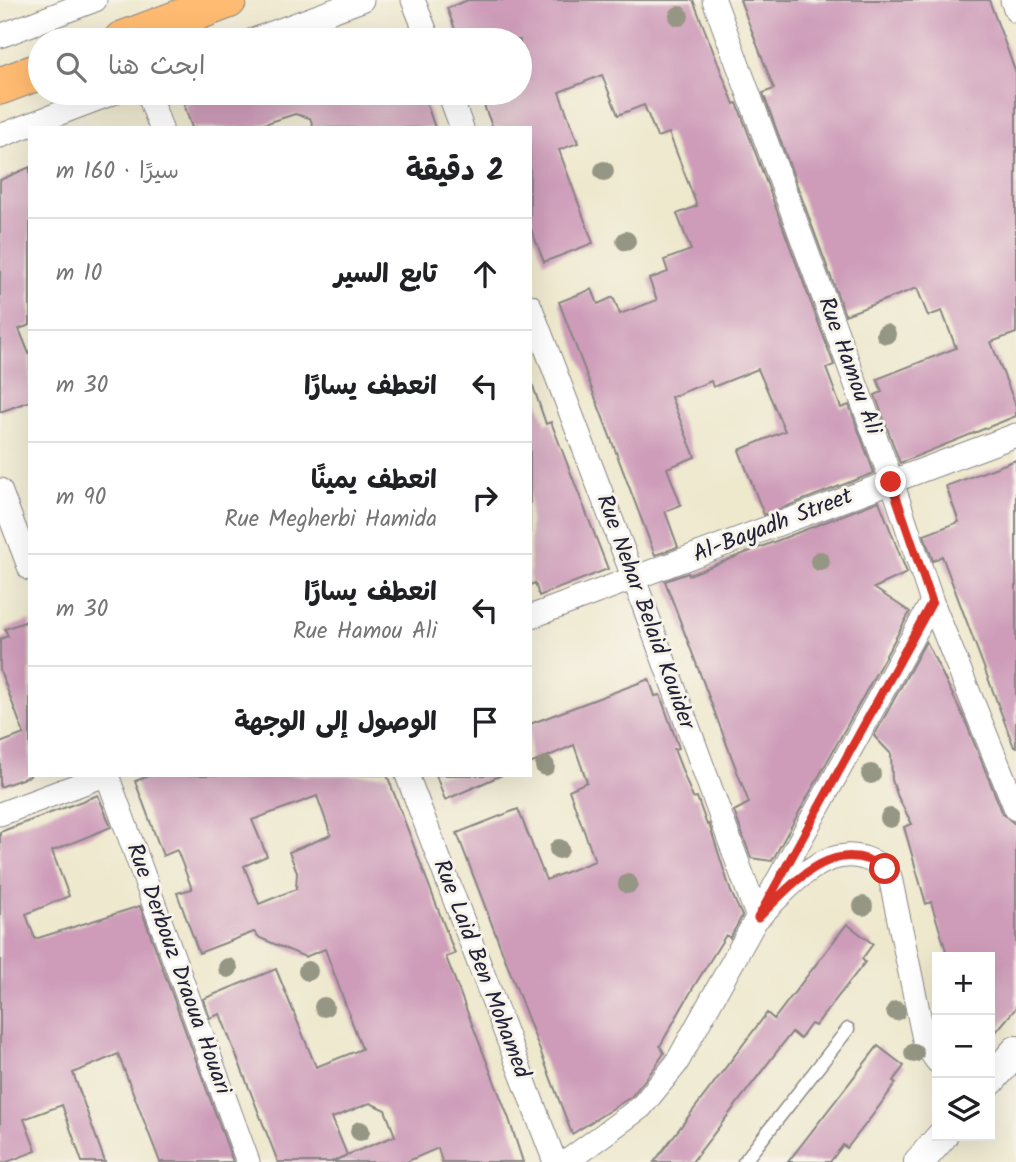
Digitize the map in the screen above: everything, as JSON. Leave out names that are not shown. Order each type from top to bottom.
[{"type":"main road","points":[[154,28],[228,0]]},
{"type":"main road","points":[[0,86],[28,76]]},
{"type":"street","points":[[0,36],[95,0]]},
{"type":"street","points":[[286,28],[362,0]]},
{"type":"street","points":[[413,0],[424,28]]},
{"type":"street","name":"Rue Hamou Ali","points":[[714,0],[891,482],[932,602],[1016,809]]},
{"type":"street","points":[[1012,0],[1016,11]]},
{"type":"street","points":[[0,136],[81,105]]},
{"type":"street","points":[[152,105],[160,126]]},
{"type":"street","points":[[453,105],[461,126]]},
{"type":"street","name":"Rue Nehar Belaid Kouider","points":[[532,311],[634,579],[758,918]]},
{"type":"street","name":"Al-Bayadh Street","points":[[532,616],[1016,435]]},
{"type":"street","points":[[0,490],[28,564]]},
{"type":"street","points":[[566,1162],[641,1107],[676,1064],[932,602]]},
{"type":"street","points":[[0,814],[101,777]]},
{"type":"street","name":"Rue Derbouz Draoua Houari","points":[[107,777],[248,1162]]},
{"type":"street","name":"Rue Laid Ben Mohamed","points":[[408,777],[555,1162]]},
{"type":"street","points":[[758,918],[797,879],[840,856],[860,857],[885,869],[890,877],[925,1044],[932,1054]]},
{"type":"street","points":[[993,1078],[1016,1051]]},
{"type":"street","points":[[919,1162],[938,1141]]},
{"type":"lane","points":[[744,1162],[848,1029]]},
{"type":"building","points":[[468,0],[693,0],[734,104],[737,103],[834,365],[826,368],[841,408],[849,405],[874,473],[764,515],[739,450],[785,431],[758,369],[713,387],[711,381],[671,397],[695,457],[667,468],[681,505],[665,511],[678,547],[655,555],[559,302],[592,289],[598,304],[613,297],[620,314],[657,300],[649,279],[668,272],[664,260],[691,250],[677,214],[697,206],[669,133],[657,137],[644,105],[618,115],[602,75],[559,92],[578,143],[559,150],[593,243],[544,262],[532,231],[532,126],[492,126],[484,105],[532,105],[532,28],[454,28],[447,8]]},
{"type":"building","points":[[740,0],[989,0],[1016,73],[1016,333],[991,342],[1016,406],[1016,416],[900,463],[875,395],[882,392],[877,379],[956,348],[942,311],[928,316],[917,288],[845,315],[763,93],[774,89]]},
{"type":"building","points":[[184,105],[427,105],[434,126],[313,126],[310,118],[295,114],[258,126],[191,126]]},
{"type":"building","points":[[28,168],[28,326],[19,329],[28,351],[28,402],[0,412],[0,180]]},
{"type":"building","points":[[532,386],[546,424],[551,422],[608,569],[539,596],[535,583],[532,584]]},
{"type":"building","points":[[1016,460],[1014,747],[942,556],[933,561],[924,535],[959,522],[946,486]]},
{"type":"building","points":[[879,501],[907,573],[874,588],[910,612],[772,861],[751,858],[734,811],[749,803],[665,581],[688,573],[689,575]]},
{"type":"building","points":[[28,621],[28,777],[0,787],[0,743],[24,734],[0,670],[0,639],[8,636],[5,629]]},
{"type":"building","points":[[926,641],[964,718],[1003,814],[1016,825],[1016,1008],[995,1033],[995,952],[946,952],[931,902],[926,904],[904,827],[912,824],[892,780],[891,754],[874,736]]},
{"type":"building","points":[[649,679],[655,696],[660,695],[679,748],[674,749],[693,798],[697,797],[707,825],[709,824],[731,892],[742,916],[730,938],[726,935],[693,988],[660,1046],[664,1053],[655,1067],[631,1097],[572,1134],[457,833],[518,809],[546,880],[595,861],[569,790],[587,782],[574,745],[532,763],[532,723]]},
{"type":"building","points":[[146,777],[388,777],[455,954],[446,957],[523,1162],[442,1162],[438,1148],[406,1162],[332,1162],[347,1155],[331,1162],[278,1162],[220,1014],[210,1018],[203,999],[276,969],[316,1067],[362,1049],[325,949],[305,957],[260,938],[254,932],[199,953],[177,893],[192,889],[177,850],[163,856],[135,781]],"holes":[[[317,796],[331,835],[289,852],[297,872],[296,889],[259,904],[244,866],[267,856],[252,820]],[[370,1103],[385,1110],[395,1136],[347,1155],[332,1118]]]},
{"type":"building","points":[[437,777],[497,777],[445,800]]},
{"type":"building","points":[[98,795],[111,827],[52,851],[69,896],[26,914],[35,939],[140,906],[233,1162],[160,1162],[118,1054],[73,1073],[105,1162],[82,1162],[62,1105],[24,1119],[36,1151],[0,1162],[0,832]]},
{"type":"building","points":[[847,924],[873,944],[862,959],[865,962],[815,1026],[811,1024],[800,1039],[792,1032],[692,1162],[654,1162],[767,1013],[774,1019]]},
{"type":"building","points":[[878,1046],[904,1066],[893,1081],[896,1083],[872,1116],[847,1148],[843,1145],[830,1162],[788,1162]]},
{"type":"route","points":[[885,869],[860,857],[840,856],[797,879],[758,918],[932,602],[891,482]]}]
